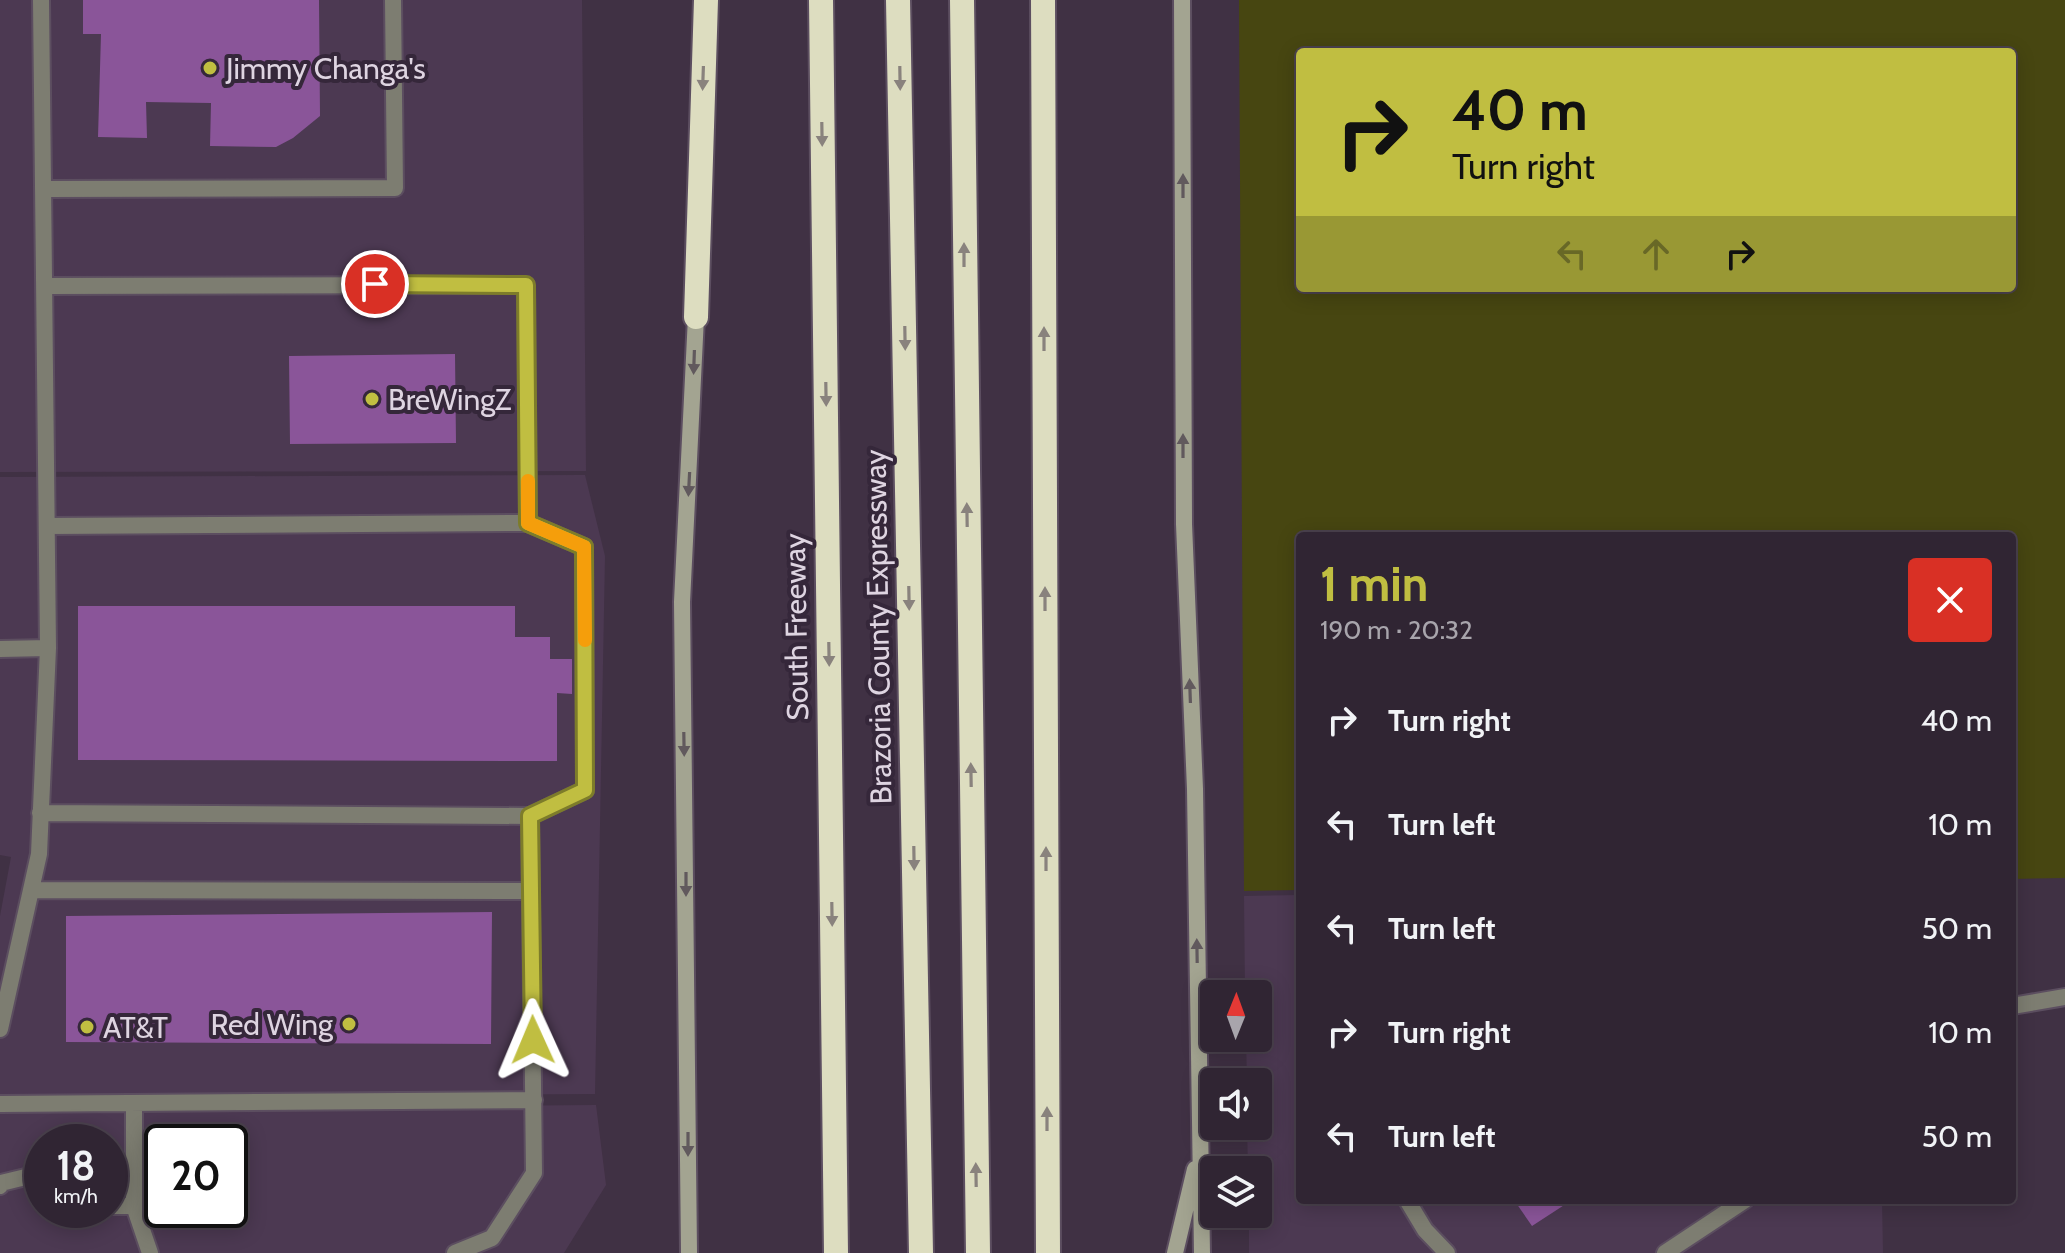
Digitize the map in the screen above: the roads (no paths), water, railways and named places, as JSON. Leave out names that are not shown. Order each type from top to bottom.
[{"type":"highway","points":[[696,317],[706,0]]},
{"type":"highway","name":"South Freeway","points":[[821,0],[836,1253]]},
{"type":"highway","name":"Brazoria County Expressway","points":[[898,0],[921,1253]]},
{"type":"highway","points":[[962,0],[978,1253]]},
{"type":"highway","points":[[1043,0],[1048,1253]]},
{"type":"main road","points":[[1182,0],[1184,524],[1195,789],[1202,1253]]},
{"type":"main road","points":[[689,1253],[682,602],[696,317]]},
{"type":"main road","points":[[1175,1253],[1200,1146]]},
{"type":"street","points":[[0,1029],[39,854],[48,648],[41,0]]},
{"type":"street","points":[[44,189],[395,188],[393,0]]},
{"type":"street","points":[[45,286],[526,285],[528,523]]},
{"type":"street","points":[[40,813],[530,816],[585,790],[584,547],[528,523],[47,526]]},
{"type":"street","points":[[0,649],[48,648]]},
{"type":"street","points":[[455,1253],[492,1238],[534,1173],[530,816]]},
{"type":"street","points":[[31,890],[530,891]]},
{"type":"street","points":[[2016,1005],[2065,997]]},
{"type":"street","points":[[0,1104],[534,1100]]},
{"type":"street","points":[[134,1104],[134,1206],[150,1253]]},
{"type":"street","points":[[0,1186],[1,1183],[24,1177]]},
{"type":"street","points":[[1409,1204],[1425,1230],[1447,1253]]},
{"type":"street","points":[[1665,1253],[1739,1204]]},
{"type":"street","points":[[128,1206],[134,1206]]},
{"type":"place","name":"Jimmy Changa's","points":[[210,68]]},
{"type":"place","name":"BreWingZ","points":[[372,399]]},
{"type":"place","name":"Red Wing","points":[[349,1024]]},
{"type":"place","name":"AT&T","points":[[87,1027]]}]
